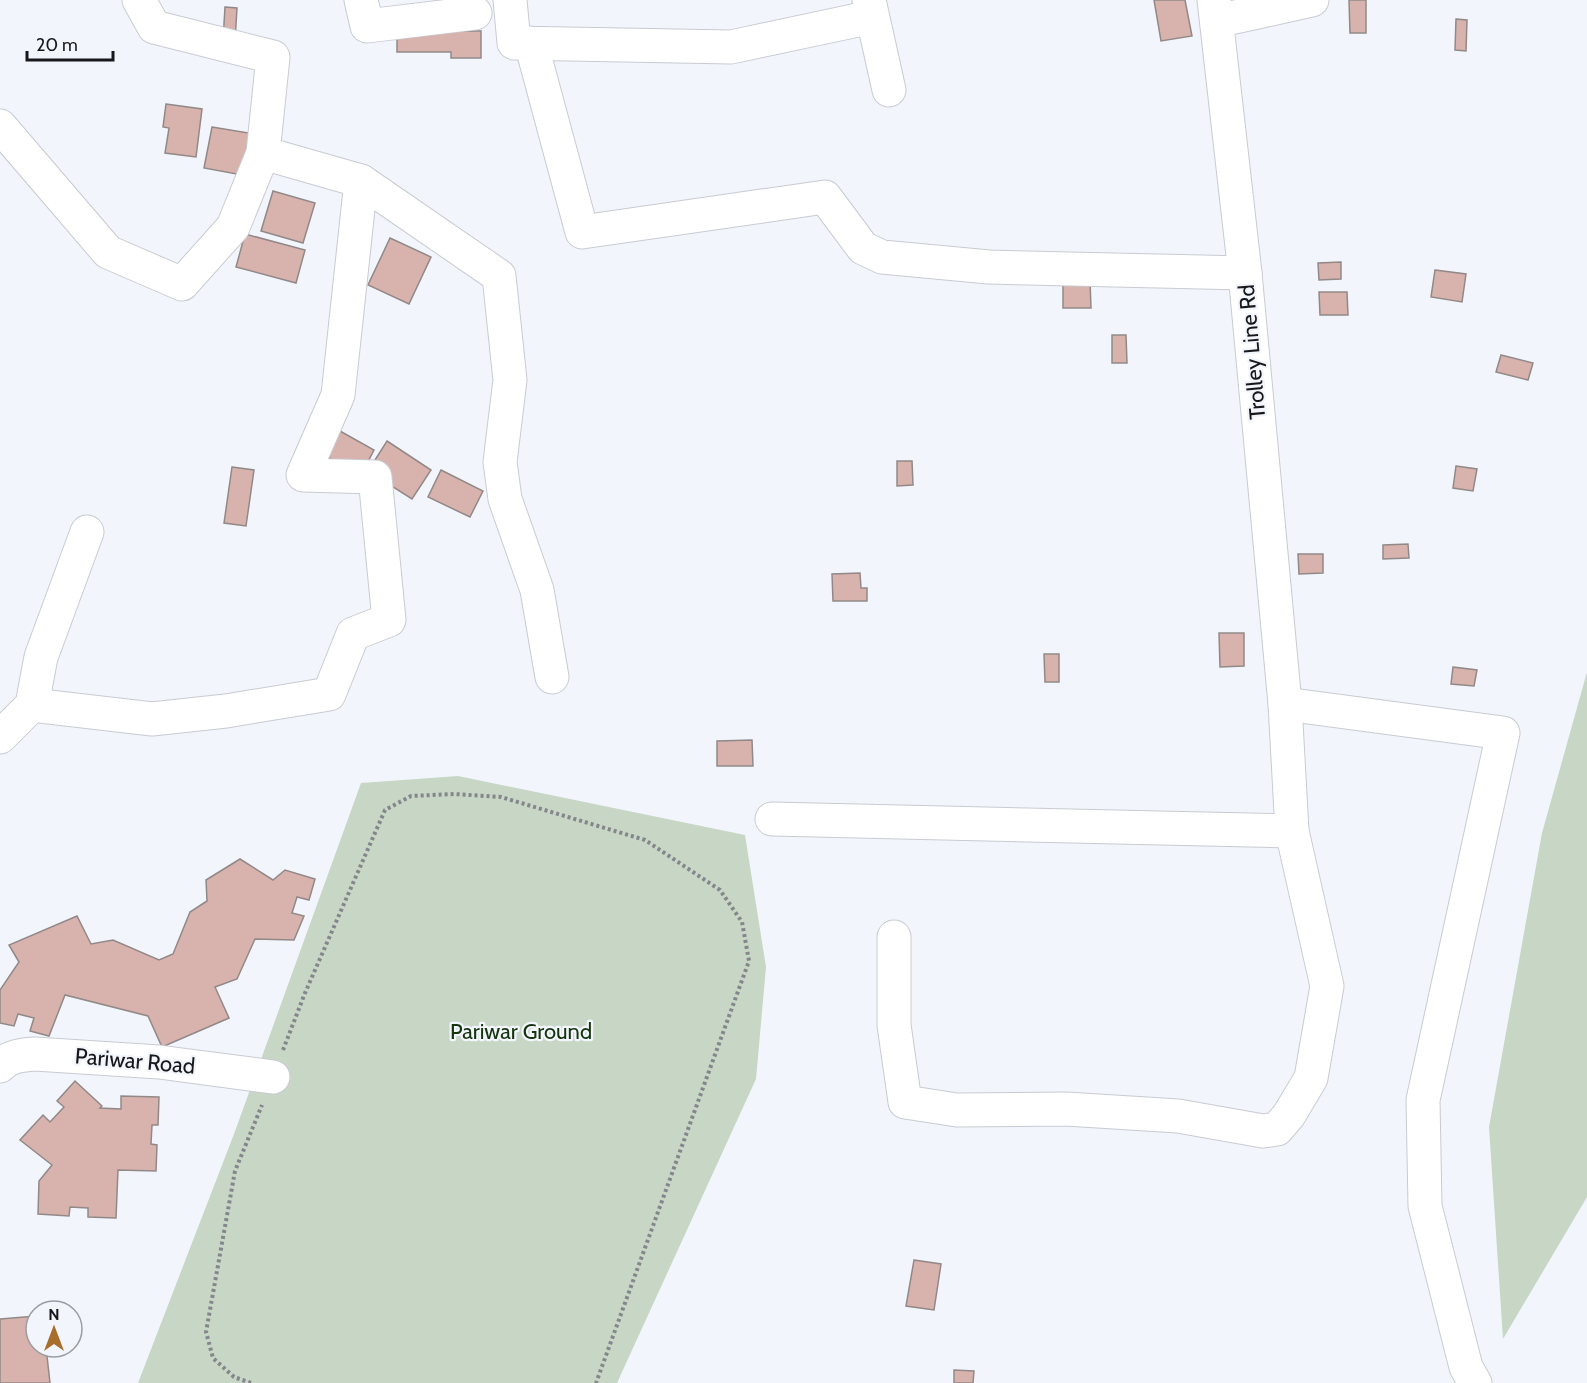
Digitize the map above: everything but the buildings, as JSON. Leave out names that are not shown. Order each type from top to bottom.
[{"type":"street","points":[[0,126],[108,252],[182,284],[233,226],[263,153],[273,57],[154,27],[139,0]]},
{"type":"street","points":[[362,0],[367,26],[475,13]]},
{"type":"street","points":[[510,0],[514,42],[531,43],[731,47],[870,9],[889,90]]},
{"type":"street","points":[[1215,10],[1312,0]]},
{"type":"street","name":"Trolley Line Rd","points":[[894,937],[894,1025],[904,1102],[957,1110],[1066,1109],[1178,1116],[1263,1131],[1277,1129],[1289,1115],[1311,1078],[1327,986],[1292,831],[1285,704],[1245,273],[1215,10]]},
{"type":"street","points":[[531,43],[582,232],[825,197],[862,248],[882,257],[989,267],[1245,273]]},
{"type":"street","points":[[263,153],[361,181],[499,276],[510,380],[501,462],[505,500],[537,590],[552,677]]},
{"type":"street","points":[[32,705],[152,719],[226,711],[329,694],[353,634],[389,620],[375,477],[303,475],[338,395],[361,181]]},
{"type":"street","points":[[0,737],[32,705],[41,657],[87,532]]},
{"type":"street","points":[[1285,704],[1503,734],[1422,1100],[1425,1206],[1466,1367],[1475,1383]]},
{"type":"street","points":[[772,819],[1292,831]]},
{"type":"street","name":"Pariwar Road","points":[[0,1066],[5,1061],[19,1055],[35,1053],[159,1062],[273,1077]]},
{"type":"path","points":[[250,1383],[234,1377],[213,1358],[206,1332],[235,1172],[305,993],[385,810],[411,796],[454,794],[501,797],[645,840],[720,890],[742,922],[749,961],[596,1383]]},
{"type":"green space","points":[[1587,672],[1587,1197],[1503,1339],[1489,1127],[1542,833]]},
{"type":"green space","name":"Pariwar Ground","points":[[458,776],[745,835],[766,967],[756,1079],[617,1383],[138,1383],[234,1134],[361,783]]}]
